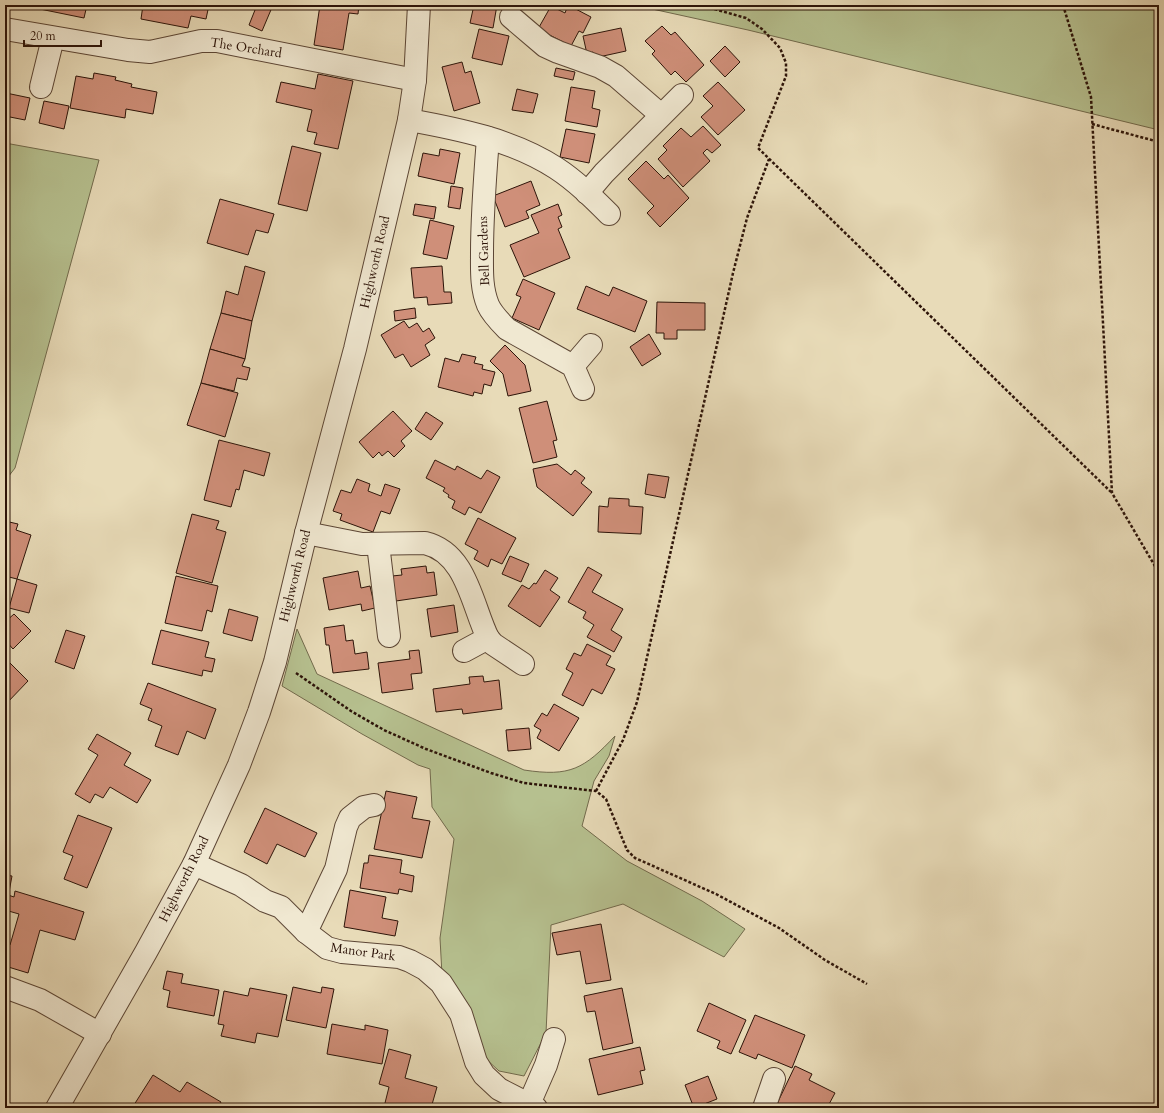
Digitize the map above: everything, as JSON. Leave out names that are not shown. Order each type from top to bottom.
[{"type":"street","name":"Highworth Road","points":[[57,1108],[100,1034],[194,864],[239,765],[259,712],[275,662],[306,533],[355,349],[409,120],[415,80],[419,5]]},
{"type":"street","points":[[511,18],[546,46],[558,52],[600,67],[616,76],[662,115]]},
{"type":"street","name":"The Orchard","points":[[5,29],[128,50],[150,52],[201,41],[217,41],[415,80]]},
{"type":"street","points":[[41,87],[53,38]]},
{"type":"street","points":[[587,193],[604,173],[682,95]]},
{"type":"street","points":[[409,120],[452,128],[488,138],[551,165],[587,193],[609,214]]},
{"type":"street","name":"Bell Gardens","points":[[488,138],[482,238],[482,277],[488,306],[507,329],[573,366]]},
{"type":"street","points":[[583,389],[573,366],[591,345]]},
{"type":"street","points":[[306,533],[344,542],[378,544],[425,543],[433,545],[446,553],[464,577],[488,638],[493,644],[523,664]]},
{"type":"street","points":[[378,544],[389,636]]},
{"type":"street","points":[[464,651],[488,638]]},
{"type":"street","points":[[306,932],[336,869],[346,827],[350,818],[364,807],[374,805]]},
{"type":"street","name":"Manor Park","points":[[194,864],[241,885],[265,901],[281,907],[306,932],[326,948],[342,952],[399,957],[425,969],[441,984],[461,1014],[476,1062],[484,1075],[499,1089],[532,1106],[554,1040]]},
{"type":"street","points":[[5,987],[40,1000],[100,1034]]},
{"type":"street","points":[[764,1108],[774,1079]]},
{"type":"path","points":[[700,5],[746,18],[762,29],[780,48],[786,63],[786,76],[758,148],[1112,493],[1159,573]]},
{"type":"path","points":[[1063,5],[1091,97],[1112,493]]},
{"type":"path","points":[[1092,124],[1159,142]]},
{"type":"path","points":[[596,791],[623,740],[637,702],[733,274],[747,218],[769,159]]},
{"type":"path","points":[[275,662],[300,675],[351,711],[384,730],[426,749],[490,773],[524,783],[596,791],[606,799],[627,850],[635,858],[716,894],[772,924],[825,960],[867,984]]},
{"type":"green space","points":[[634,5],[1159,5],[1159,130],[748,30]]},
{"type":"green space","points":[[5,143],[99,160],[15,468],[5,481]]},
{"type":"green space","points":[[297,629],[317,674],[524,770],[553,772],[575,768],[594,756],[615,736],[609,756],[594,781],[582,826],[627,861],[702,901],[745,929],[724,957],[623,904],[551,925],[546,1033],[524,1076],[499,1071],[485,1058],[442,975],[440,938],[454,839],[432,807],[430,769],[418,765],[362,734],[282,686]]},
{"type":"building","points":[[30,5],[87,5],[84,18],[30,7]]},
{"type":"building","points":[[143,5],[209,5],[206,19],[191,16],[188,28],[141,19]]},
{"type":"building","points":[[257,5],[273,5],[262,31],[249,25]]},
{"type":"building","points":[[320,5],[359,5],[358,14],[349,13],[343,50],[314,45]]},
{"type":"building","points":[[474,5],[497,5],[493,28],[470,23]]},
{"type":"building","points":[[568,5],[591,17],[583,33],[579,31],[571,46],[538,29],[551,6],[565,13]]},
{"type":"building","points":[[662,26],[671,35],[675,32],[704,65],[686,82],[675,71],[671,75],[652,54],[655,51],[645,41]]},
{"type":"building","points":[[621,28],[626,51],[594,58],[593,52],[587,54],[583,36]]},
{"type":"building","points":[[479,29],[509,36],[502,65],[472,58]]},
{"type":"building","points":[[725,46],[740,62],[725,77],[710,61]]},
{"type":"building","points":[[462,62],[465,73],[471,71],[480,103],[454,111],[442,67]]},
{"type":"building","points":[[556,68],[575,72],[573,80],[554,76]]},
{"type":"building","points":[[94,73],[116,77],[115,80],[132,84],[131,87],[157,92],[153,114],[126,109],[125,118],[70,108],[76,76],[93,79]]},
{"type":"building","points":[[318,74],[353,81],[338,149],[314,144],[317,133],[307,131],[312,110],[276,102],[281,82],[315,89]]},
{"type":"building","points":[[718,82],[745,110],[718,135],[701,117],[713,106],[703,96]]},
{"type":"building","points":[[571,87],[595,91],[592,108],[600,110],[597,127],[565,121]]},
{"type":"building","points":[[517,89],[538,94],[533,113],[512,110]]},
{"type":"building","points":[[6,93],[30,98],[25,120],[5,116]]},
{"type":"building","points":[[44,101],[69,106],[64,129],[39,123]]},
{"type":"building","points":[[703,126],[721,145],[712,153],[707,149],[703,153],[710,161],[683,187],[658,159],[667,150],[663,146],[681,128],[691,137]]},
{"type":"building","points":[[566,129],[595,134],[589,163],[560,157]]},
{"type":"building","points":[[292,146],[321,153],[307,211],[278,204]]},
{"type":"building","points":[[440,149],[460,153],[454,184],[418,176],[423,153],[439,156]]},
{"type":"building","points":[[646,161],[664,179],[668,175],[689,198],[660,227],[647,213],[654,206],[628,179]]},
{"type":"building","points":[[531,181],[540,205],[526,211],[529,218],[505,227],[493,196]]},
{"type":"building","points":[[451,186],[463,188],[460,209],[448,207]]},
{"type":"building","points":[[220,199],[274,214],[268,233],[256,230],[248,255],[207,243]]},
{"type":"building","points":[[415,204],[436,207],[434,219],[413,215]]},
{"type":"building","points":[[558,204],[562,215],[558,217],[562,227],[558,229],[570,258],[524,277],[510,245],[539,233],[531,215]]},
{"type":"building","points":[[430,220],[454,226],[447,259],[423,254]]},
{"type":"building","points":[[245,266],[265,272],[252,321],[221,313],[226,291],[238,295]]},
{"type":"building","points":[[442,266],[444,292],[451,292],[452,303],[428,305],[427,297],[414,298],[411,268]]},
{"type":"building","points":[[523,279],[555,293],[539,330],[512,318],[521,297],[516,295]]},
{"type":"building","points":[[586,286],[609,296],[613,287],[647,301],[635,332],[577,309]]},
{"type":"building","points":[[657,302],[705,303],[705,330],[677,330],[677,339],[664,339],[664,333],[656,333]]},
{"type":"building","points":[[415,308],[416,318],[395,321],[394,311]]},
{"type":"building","points":[[221,313],[252,321],[245,359],[210,349]]},
{"type":"building","points":[[404,321],[409,328],[417,323],[423,332],[429,328],[435,338],[425,345],[430,355],[411,367],[403,354],[395,358],[381,335]]},
{"type":"building","points":[[649,334],[661,354],[642,366],[630,347]]},
{"type":"building","points":[[505,345],[525,365],[531,391],[508,396],[503,374],[490,361]]},
{"type":"building","points":[[210,349],[245,359],[242,366],[250,368],[247,380],[237,378],[234,391],[201,383]]},
{"type":"building","points":[[462,354],[476,357],[474,363],[483,365],[482,369],[495,372],[491,386],[484,384],[482,394],[474,392],[473,396],[438,387],[445,358],[459,362]]},
{"type":"building","points":[[201,383],[238,393],[225,437],[187,425]]},
{"type":"building","points":[[547,401],[557,440],[553,441],[557,457],[533,463],[519,408]]},
{"type":"building","points":[[393,411],[412,431],[401,441],[405,446],[394,457],[388,451],[382,456],[379,452],[373,458],[359,442]]},
{"type":"building","points":[[426,412],[443,423],[431,440],[415,429]]},
{"type":"building","points":[[219,440],[270,453],[264,476],[244,470],[239,490],[236,489],[231,507],[204,500]]},
{"type":"building","points":[[435,460],[455,470],[457,466],[481,479],[487,470],[500,477],[481,513],[469,507],[465,515],[452,508],[455,501],[448,497],[449,495],[443,491],[445,488],[426,478]]},
{"type":"building","points":[[557,464],[571,475],[575,470],[585,478],[581,483],[592,492],[573,516],[537,487],[533,469]]},
{"type":"building","points":[[648,474],[669,477],[665,498],[645,494]]},
{"type":"building","points":[[357,479],[370,484],[368,491],[381,496],[385,484],[400,489],[390,514],[381,511],[373,532],[340,520],[342,514],[333,511],[341,490],[351,493]]},
{"type":"building","points":[[609,498],[629,499],[629,506],[643,507],[641,534],[598,532],[599,506],[608,507]]},
{"type":"building","points":[[192,514],[219,521],[216,529],[226,532],[212,583],[176,573]]},
{"type":"building","points":[[478,518],[516,538],[502,564],[491,559],[488,567],[474,559],[478,551],[465,544]]},
{"type":"building","points":[[5,521],[18,524],[16,530],[31,535],[17,579],[5,576]]},
{"type":"building","points":[[510,556],[529,564],[521,582],[502,574]]},
{"type":"building","points":[[426,566],[427,573],[434,572],[437,595],[396,601],[392,576],[402,575],[401,569]]},
{"type":"building","points":[[588,567],[602,575],[592,592],[623,609],[611,630],[622,637],[614,652],[587,637],[594,625],[583,618],[586,612],[568,602]]},
{"type":"building","points":[[545,570],[558,578],[550,590],[560,597],[540,627],[508,606],[522,585],[529,589],[534,583],[536,584]]},
{"type":"building","points":[[358,571],[361,588],[370,586],[375,608],[362,611],[361,604],[329,610],[323,578]]},
{"type":"building","points":[[176,576],[218,586],[212,612],[207,610],[202,631],[165,623]]},
{"type":"building","points":[[17,579],[37,585],[29,613],[9,608]]},
{"type":"building","points":[[454,605],[458,632],[431,637],[427,609]]},
{"type":"building","points":[[229,609],[258,617],[252,641],[223,633]]},
{"type":"building","points":[[14,614],[31,631],[13,649],[5,640],[5,622]]},
{"type":"building","points":[[344,625],[346,641],[353,640],[355,654],[367,652],[369,669],[333,673],[329,645],[326,645],[324,628]]},
{"type":"building","points":[[66,630],[85,636],[74,669],[55,662]]},
{"type":"building","points":[[161,630],[209,642],[205,657],[215,659],[212,672],[203,670],[202,676],[152,664]]},
{"type":"building","points":[[587,644],[611,656],[606,665],[615,669],[602,694],[592,689],[583,706],[562,695],[573,673],[566,669],[574,653],[581,656]]},
{"type":"building","points":[[419,650],[422,673],[411,674],[413,689],[382,693],[378,663],[410,659],[409,651]]},
{"type":"building","points":[[5,658],[28,681],[5,705]]},
{"type":"building","points":[[483,676],[484,682],[499,680],[502,709],[463,714],[462,709],[436,712],[433,689],[470,684],[469,677]]},
{"type":"building","points":[[148,683],[216,709],[205,739],[187,731],[178,755],[155,746],[162,726],[148,720],[152,709],[140,704]]},
{"type":"building","points":[[554,704],[579,718],[559,751],[537,738],[541,730],[534,726],[542,713],[547,716]]},
{"type":"building","points":[[529,728],[531,749],[508,751],[506,730]]},
{"type":"building","points":[[97,734],[131,753],[124,765],[151,780],[137,803],[110,787],[103,798],[95,794],[90,803],[75,794],[98,755],[88,749]]},
{"type":"building","points":[[386,791],[417,797],[412,818],[430,821],[422,858],[374,849]]},
{"type":"building","points":[[265,808],[317,833],[305,857],[277,844],[267,864],[244,852]]},
{"type":"building","points":[[78,815],[112,828],[87,888],[64,879],[73,856],[63,852]]},
{"type":"building","points":[[369,855],[402,860],[400,873],[414,876],[412,892],[399,889],[398,894],[360,888],[364,863],[368,863]]},
{"type":"building","points":[[5,875],[12,876],[9,892],[5,891]]},
{"type":"building","points":[[350,890],[386,897],[382,918],[398,921],[395,936],[344,927]]},
{"type":"building","points":[[15,891],[84,912],[75,940],[40,930],[28,973],[5,966],[6,944],[10,945],[19,914],[5,910],[5,894],[14,897]]},
{"type":"building","points":[[601,924],[611,980],[586,984],[580,951],[557,955],[552,933]]},
{"type":"building","points":[[167,971],[183,974],[181,983],[219,990],[214,1016],[167,1007],[170,991],[163,989]]},
{"type":"building","points":[[293,987],[321,993],[322,987],[334,989],[326,1028],[286,1020]]},
{"type":"building","points":[[250,988],[287,995],[278,1037],[257,1033],[255,1043],[221,1036],[224,1025],[218,1024],[224,991],[248,996]]},
{"type":"building","points":[[622,988],[633,1043],[603,1050],[595,1011],[587,1012],[584,996]]},
{"type":"building","points":[[709,1003],[746,1020],[731,1054],[717,1048],[720,1041],[697,1031]]},
{"type":"building","points":[[755,1015],[805,1035],[792,1068],[758,1054],[756,1059],[739,1052]]},
{"type":"building","points":[[332,1024],[365,1030],[365,1025],[388,1030],[382,1064],[327,1054]]},
{"type":"building","points":[[640,1047],[645,1070],[640,1071],[643,1084],[598,1095],[589,1059]]},
{"type":"building","points":[[389,1049],[411,1055],[405,1078],[437,1087],[431,1108],[384,1107],[389,1087],[379,1084]]},
{"type":"building","points":[[795,1066],[812,1074],[809,1080],[835,1093],[827,1108],[775,1108]]},
{"type":"building","points":[[153,1075],[180,1092],[187,1082],[221,1102],[218,1108],[184,1106],[184,1108],[132,1108]]},
{"type":"building","points":[[708,1076],[717,1099],[694,1108],[685,1085]]}]
